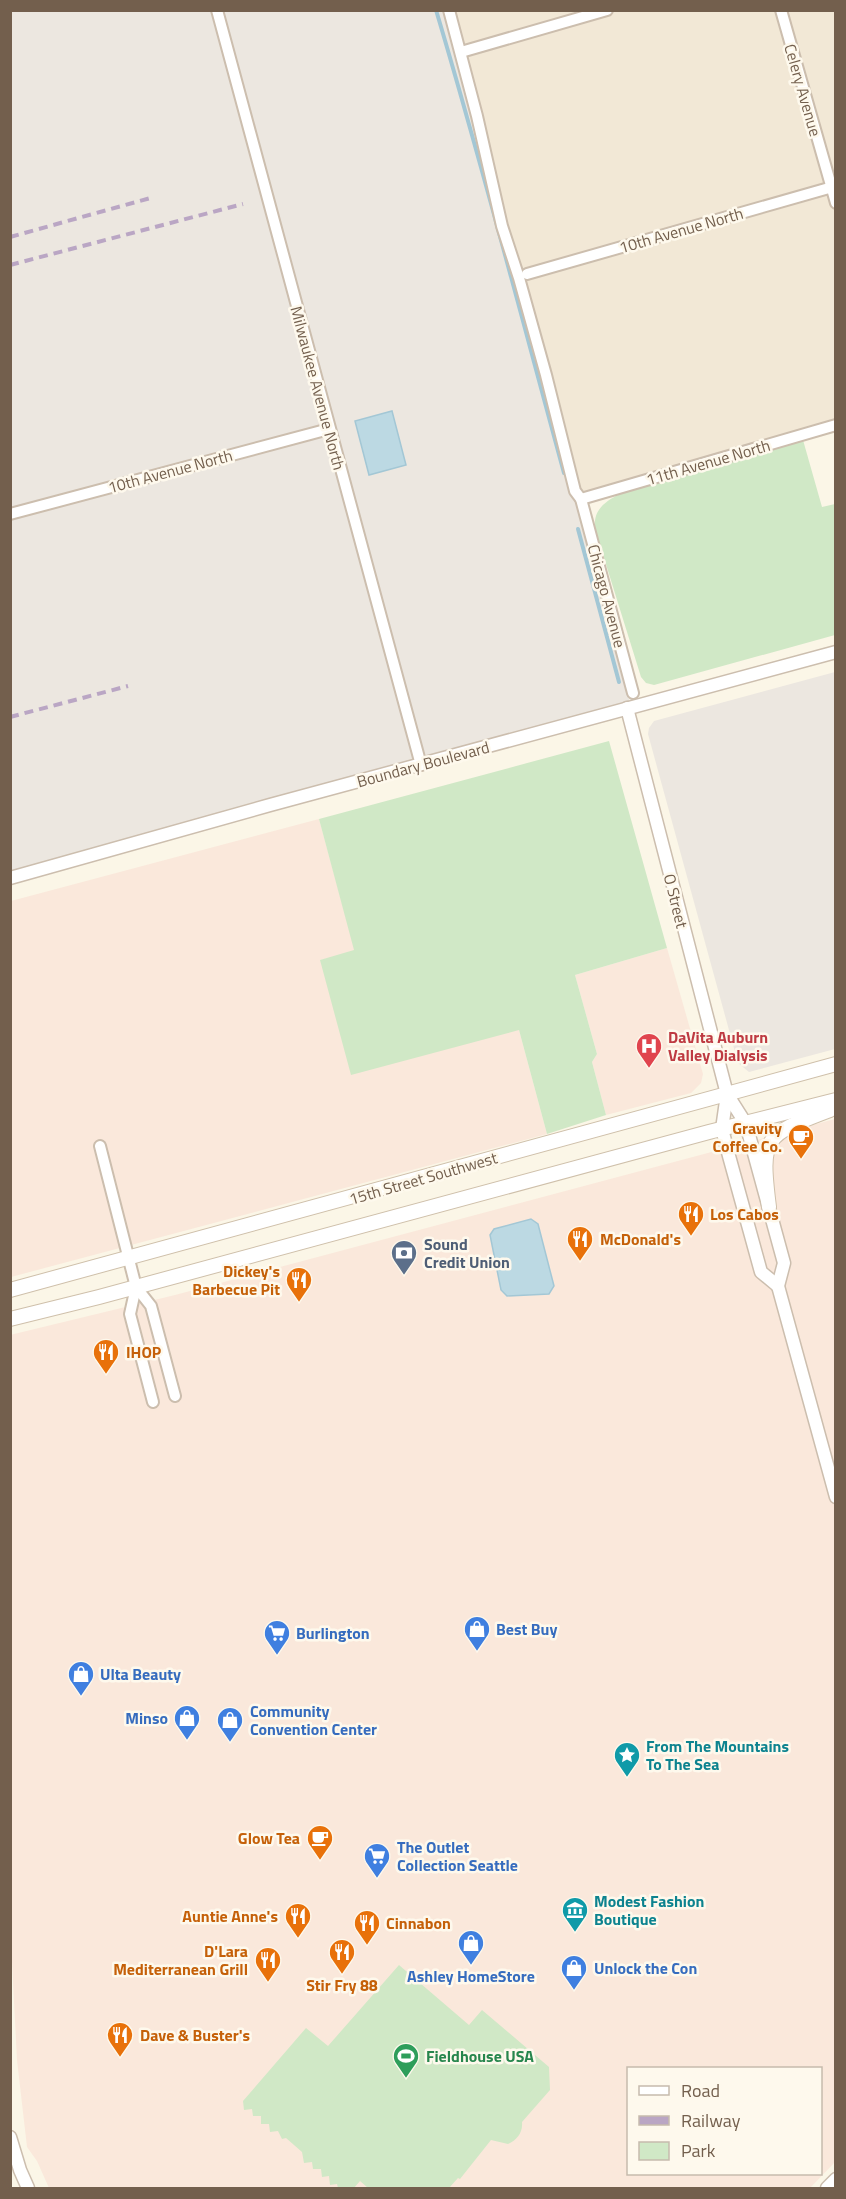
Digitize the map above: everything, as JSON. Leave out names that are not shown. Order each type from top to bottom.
[{"type":"main road","name":"15th Street Southwest","points":[[10,1290],[836,1064]]},
{"type":"main road","name":"15th Street Southwest","points":[[10,1319],[836,1100]]},
{"type":"main road","points":[[769,1207],[764,1161],[765,1153],[772,1140],[779,1131],[836,1107]]},
{"type":"street","name":"Milwaukee Avenue North","points":[[217,10],[421,765]]},
{"type":"street","points":[[450,10],[461,52],[607,10]]},
{"type":"street","name":"Celery Avenue","points":[[781,10],[836,203]]},
{"type":"street","name":"Chicago Avenue","points":[[461,52],[502,226],[519,278],[575,491],[580,499],[633,693]]},
{"type":"street","name":"10th Avenue North","points":[[527,274],[833,187]]},
{"type":"street","name":"11th Avenue North","points":[[580,499],[836,425]]},
{"type":"street","name":"10th Avenue North","points":[[10,514],[329,429]]},
{"type":"street","name":"Boundary Boulevard","points":[[10,878],[836,652]]},
{"type":"street","name":"O Street","points":[[627,708],[727,1094],[746,1124],[784,1263],[778,1286]]},
{"type":"street","name":"O Street","points":[[722,1130],[727,1094]]},
{"type":"street","points":[[722,1130],[761,1272],[778,1286],[836,1497]]},
{"type":"street","points":[[100,1146],[136,1287],[151,1306],[175,1396]]},
{"type":"street","points":[[136,1287],[130,1314],[153,1402]]},
{"type":"street","points":[[10,2137],[28,2188]]},
{"type":"street","points":[[827,2188],[836,2180]]},
{"type":"shaded area","points":[[11,11],[446,11],[631,707],[11,876]]},
{"type":"shaded area","points":[[446,11],[835,11],[835,431],[577,505]]},
{"type":"shaded area","points":[[835,672],[835,1049],[749,1072],[738,1063],[648,734],[649,728],[654,721]]},
{"type":"shaded area","points":[[319,819],[355,951],[321,960],[519,1030],[547,1134],[11,1277],[11,901]]},
{"type":"shaded area","points":[[667,948],[703,1074],[701,1083],[691,1093],[606,1115],[592,1062],[597,1054],[575,975]]},
{"type":"shaded area","points":[[835,1119],[836,2161],[810,2188],[49,2188],[37,2161],[27,2147],[17,2060],[11,1942],[10,1335],[175,1295]]},
{"type":"green space","points":[[803,440],[822,507],[835,504],[835,635],[654,685],[646,683],[641,677],[595,529],[598,511],[605,503],[621,493]]},
{"type":"green space","points":[[609,741],[667,948],[575,975],[597,1054],[592,1062],[606,1115],[547,1134],[519,1030],[351,1075],[320,960],[354,950],[319,819]]},
{"type":"green space","name":"Fieldhouse USA","points":[[399,1965],[469,2025],[482,2010],[549,2067],[550,2090],[522,2122],[522,2130],[517,2138],[508,2144],[491,2140],[460,2179],[458,2178],[449,2188],[368,2188],[360,2181],[354,2188],[338,2188],[337,2184],[330,2185],[329,2176],[322,2177],[321,2169],[313,2169],[312,2162],[304,2163],[302,2152],[286,2138],[282,2139],[278,2131],[270,2132],[269,2124],[261,2124],[261,2116],[253,2116],[252,2109],[244,2110],[243,2101],[306,2028],[328,2046]]},
{"type":"water","points":[[392,411],[406,465],[369,475],[355,421]]},
{"type":"water","points":[[531,1219],[538,1224],[554,1286],[549,1294],[507,1296],[501,1290],[490,1235],[494,1229]]},
{"type":"waterway","points":[[436,10],[486,184],[564,473]]},
{"type":"waterway","points":[[578,529],[619,682]]},
{"type":"railway","points":[[10,237],[154,197]]},
{"type":"railway","points":[[10,265],[243,204]]},
{"type":"railway","points":[[10,717],[128,686]]},
{"type":"place","name":"DaVita Auburn Valley Dialysis","points":[[649,1069]]},
{"type":"place","name":"Gravity Coffee Co.","points":[[801,1160]]},
{"type":"place","name":"Los Cabos","points":[[691,1237]]},
{"type":"place","name":"McDonald's","points":[[580,1262]]},
{"type":"place","name":"Sound Credit Union","points":[[404,1276]]},
{"type":"place","name":"Dickey's Barbecue Pit","points":[[299,1303]]},
{"type":"place","name":"IHOP","points":[[106,1375]]},
{"type":"place","name":"Best Buy","points":[[477,1652]]},
{"type":"place","name":"Burlington","points":[[277,1656]]},
{"type":"place","name":"Ulta Beauty","points":[[81,1697]]},
{"type":"place","name":"Minso","points":[[187,1741]]},
{"type":"place","name":"Community Convention Center","points":[[230,1743]]},
{"type":"place","name":"From The Mountains To The Sea","points":[[627,1778]]},
{"type":"place","name":"Glow Tea","points":[[320,1861]]},
{"type":"place","name":"The Outlet Collection Seattle","points":[[377,1879]]},
{"type":"place","name":"Modest Fashion Boutique","points":[[575,1933]]},
{"type":"place","name":"Auntie Anne's","points":[[298,1939]]},
{"type":"place","name":"Cinnabon","points":[[367,1946]]},
{"type":"place","name":"Ashley HomeStore","points":[[471,1966]]},
{"type":"place","name":"Stir Fry 88","points":[[342,1975]]},
{"type":"place","name":"D'Lara Mediterranean Grill","points":[[268,1983]]},
{"type":"place","name":"Unlock the Con","points":[[574,1991]]},
{"type":"place","name":"Dave & Buster's","points":[[120,2058]]},
{"type":"place","name":"Fieldhouse USA","points":[[406,2079]]}]
